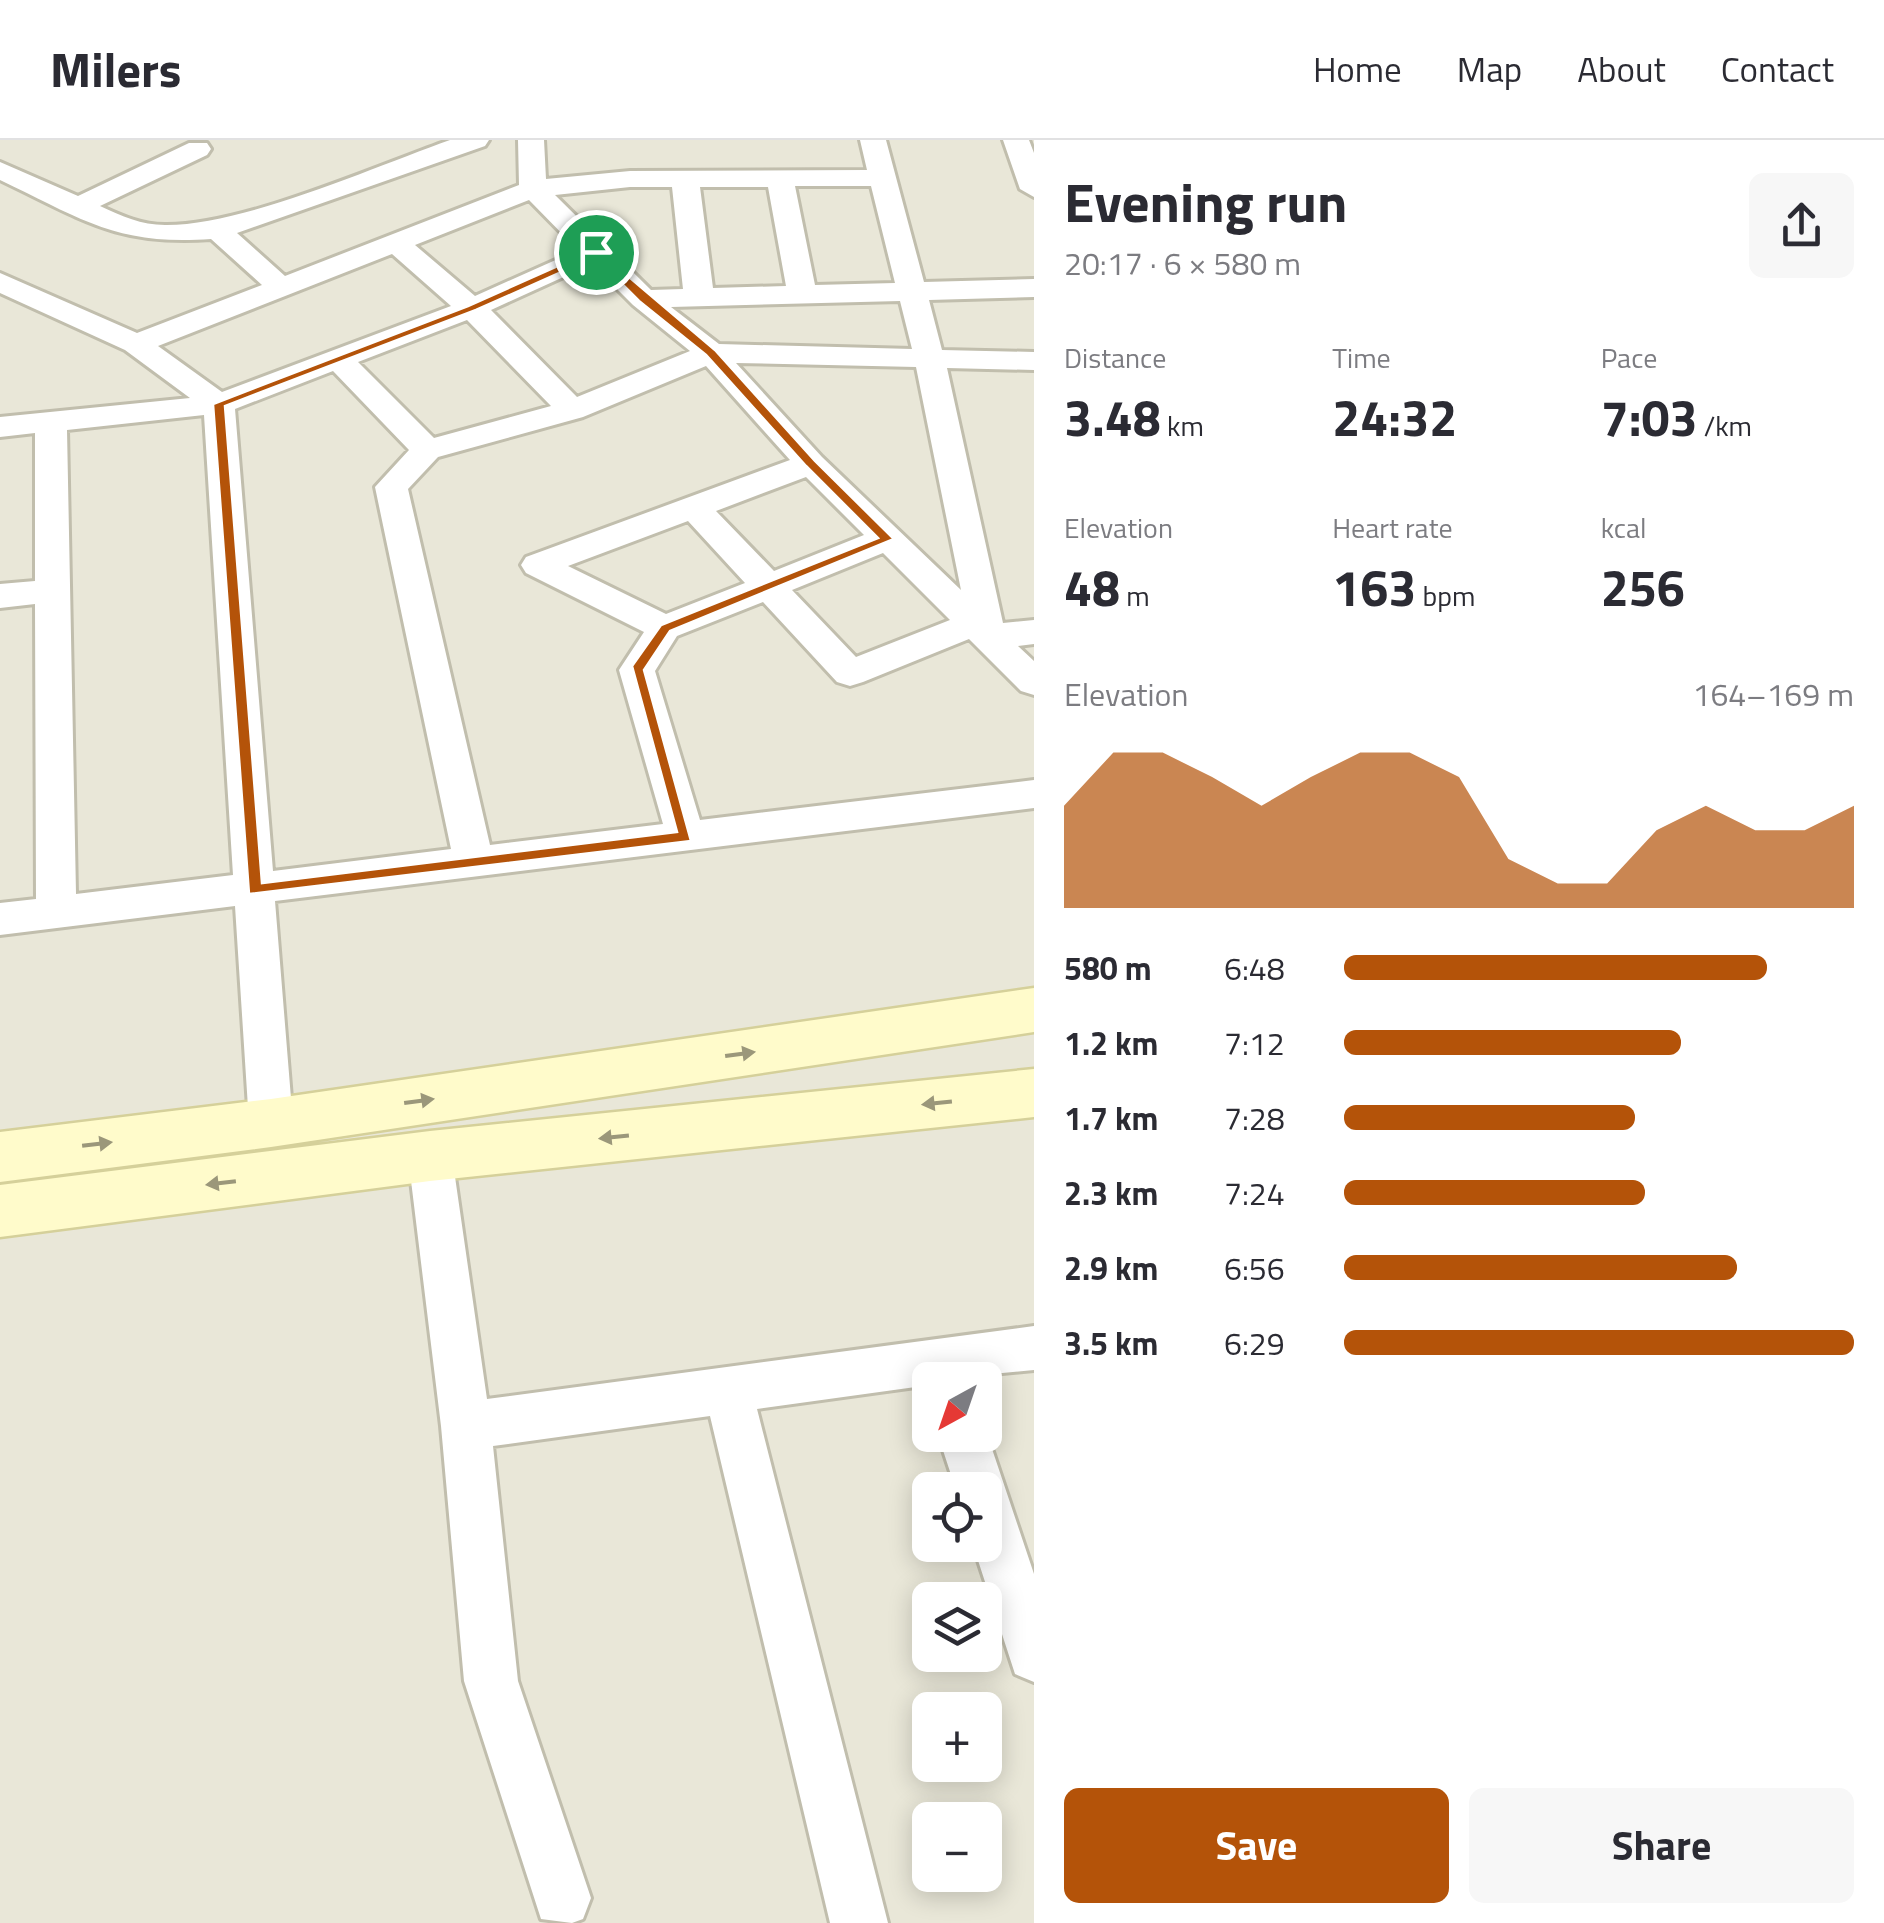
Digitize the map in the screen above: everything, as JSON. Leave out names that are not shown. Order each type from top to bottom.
[{"type":"street","points":[[0,170],[128,229],[164,234],[218,230],[476,140]]},
{"type":"street","points":[[532,140],[532,189],[643,299],[710,353],[810,464],[1034,682]]},
{"type":"street","points":[[873,140],[930,361],[980,630]]},
{"type":"street","points":[[1016,140],[1034,188]]},
{"type":"street","points":[[78,206],[189,143]]},
{"type":"street","points":[[780,178],[802,294]]},
{"type":"street","points":[[136,344],[532,189],[685,179],[884,178]]},
{"type":"street","points":[[685,179],[698,297]]},
{"type":"street","points":[[218,230],[281,288]]},
{"type":"street","points":[[396,243],[472,308],[572,410]]},
{"type":"street","points":[[0,427],[219,404],[472,308],[596,252]]},
{"type":"street","points":[[0,282],[136,344],[219,404]]},
{"type":"street","points":[[643,299],[1034,288]]},
{"type":"street","points":[[0,308],[34,298]]},
{"type":"street","points":[[474,863],[391,487],[427,450],[572,410],[710,353],[1034,361]]},
{"type":"street","points":[[338,359],[427,450]]},
{"type":"street","points":[[219,404],[275,1149]]},
{"type":"street","points":[[51,422],[56,913]]},
{"type":"street","points":[[666,628],[538,565],[810,464]]},
{"type":"street","points":[[694,508],[850,673],[980,630],[1034,632]]},
{"type":"street","points":[[686,837],[637,670],[666,628],[887,539]]},
{"type":"street","points":[[0,596],[52,591]]},
{"type":"street","points":[[0,920],[1034,794]]},
{"type":"street","points":[[0,1211],[275,1149],[1034,1010]]},
{"type":"street","points":[[0,1156],[275,1149],[430,1156],[1034,1094]]},
{"type":"street","points":[[430,1156],[466,1426],[491,1681],[562,1898]]},
{"type":"street","points":[[978,1362],[1034,1348]]},
{"type":"street","points":[[466,1426],[728,1390],[912,1374]]},
{"type":"street","points":[[728,1390],[860,1923]]},
{"type":"street","points":[[1002,1555],[1034,1654]]},
{"type":"shaded area","points":[[0,140],[1034,140],[1034,1923],[0,1923]]},
{"type":"route","points":[[596,252],[643,299],[710,353],[810,464],[887,539],[666,628],[637,670],[686,837],[254,890],[219,404],[472,308],[596,252]]}]
